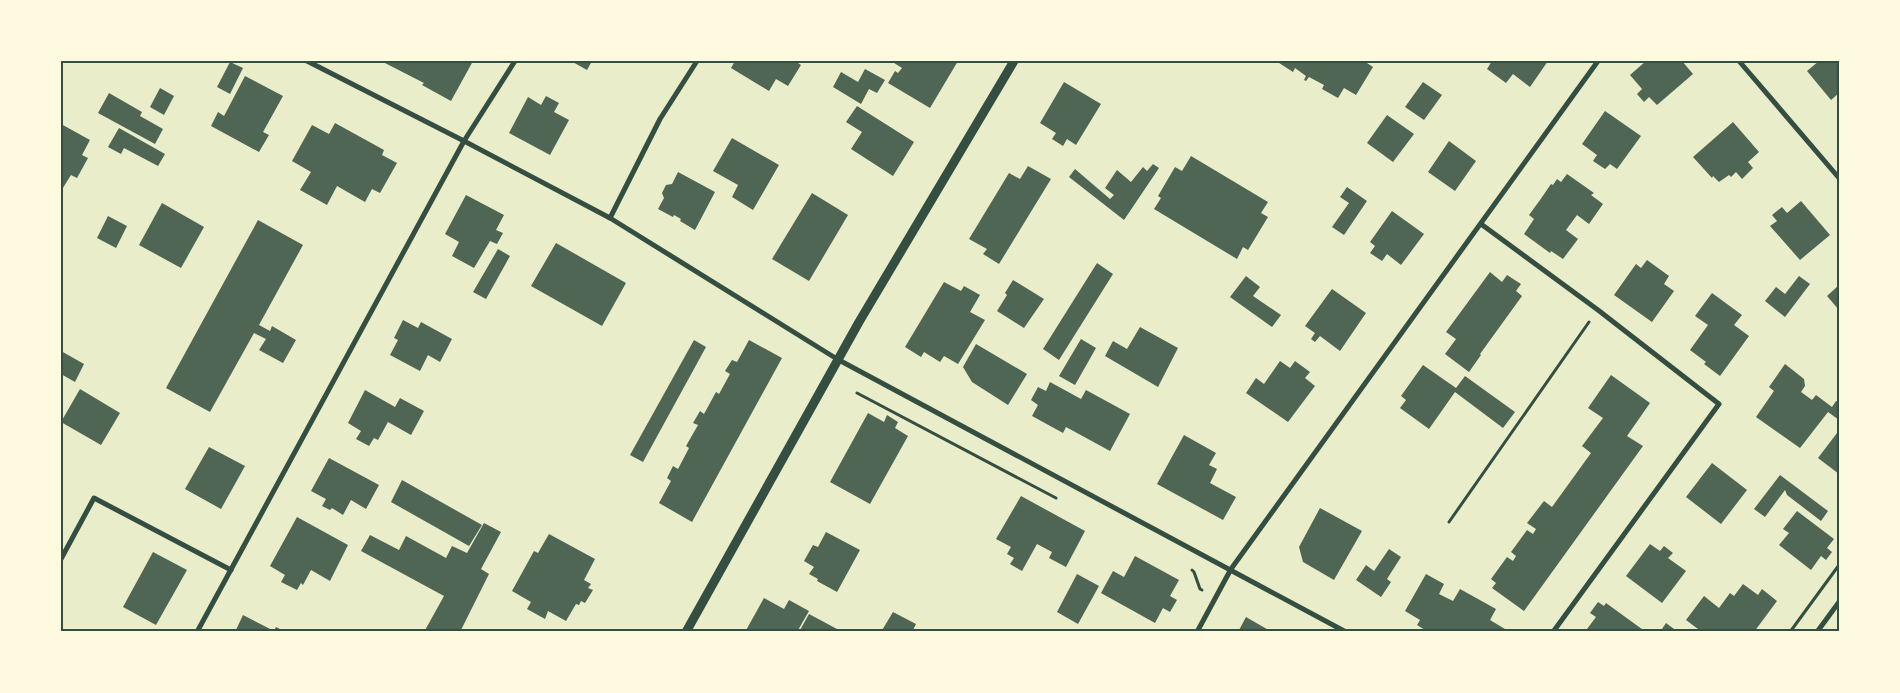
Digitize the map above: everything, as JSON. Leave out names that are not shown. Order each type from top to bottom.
[{"type":"street","points":[[307,61],[610,218],[837,359],[1346,632]]},
{"type":"street","points":[[197,632],[464,141],[515,61]]},
{"type":"street","points":[[610,218],[660,119],[697,61]]},
{"type":"street","points":[[686,632],[837,359],[1014,61]]},
{"type":"street","points":[[1197,632],[1231,569],[1598,61]]},
{"type":"street","points":[[1739,61],[1839,178]]},
{"type":"street","points":[[1480,224],[1598,310],[1719,404],[1553,632]]},
{"type":"street","points":[[61,559],[94,498],[231,570]]},
{"type":"street","points":[[1817,632],[1839,602]]},
{"type":"path","points":[[1449,522],[1598,310]]},
{"type":"path","points":[[857,393],[1065,503]]},
{"type":"path","points":[[1790,632],[1839,565]]},
{"type":"path","points":[[1186,567],[1194,572],[1200,589],[1216,597]]},
{"type":"building","points":[[381,61],[473,61],[451,101],[422,85],[424,83]]},
{"type":"building","points":[[571,61],[592,61],[587,70]]},
{"type":"building","points":[[735,61],[795,61],[801,65],[788,86],[776,79],[769,91],[731,68]]},
{"type":"building","points":[[891,61],[958,61],[930,108],[888,83],[895,71],[898,73],[902,68]]},
{"type":"building","points":[[1276,61],[1364,61],[1373,67],[1356,95],[1344,88],[1338,98],[1322,89],[1324,85],[1309,77],[1306,81],[1304,80],[1306,76],[1295,68],[1293,72]]},
{"type":"building","points":[[1492,61],[1548,61],[1530,87],[1513,74],[1506,83],[1487,69]]},
{"type":"building","points":[[1646,61],[1682,61],[1693,74],[1657,105],[1649,97],[1644,102],[1637,94],[1642,89],[1630,75]]},
{"type":"building","points":[[1819,61],[1839,61],[1839,93],[1831,100],[1807,71]]},
{"type":"building","points":[[230,62],[243,68],[230,94],[217,87]]},
{"type":"building","points":[[865,69],[885,80],[877,93],[869,89],[861,104],[833,87],[841,72],[858,82]]},
{"type":"building","points":[[245,76],[283,96],[263,132],[269,135],[259,152],[211,126],[218,112],[224,116]]},
{"type":"building","points":[[1064,82],[1101,104],[1076,145],[1067,139],[1063,146],[1052,139],[1056,133],[1040,123]]},
{"type":"building","points":[[1423,82],[1442,95],[1424,120],[1405,107]]},
{"type":"building","points":[[160,88],[174,96],[164,115],[150,107]]},
{"type":"building","points":[[109,93],[142,112],[140,116],[163,129],[155,144],[98,113]]},
{"type":"building","points":[[546,96],[559,103],[554,112],[569,120],[550,155],[509,133],[528,97],[541,105]]},
{"type":"building","points":[[857,106],[914,142],[893,176],[851,149],[862,132],[846,122]]},
{"type":"building","points":[[1605,111],[1641,136],[1617,169],[1610,164],[1605,169],[1593,161],[1597,155],[1582,144]]},
{"type":"building","points":[[1387,115],[1414,134],[1393,162],[1367,143]]},
{"type":"building","points":[[1733,122],[1759,152],[1748,162],[1753,168],[1742,179],[1736,172],[1731,177],[1729,175],[1719,182],[1713,176],[1712,178],[1693,157]]},
{"type":"building","points":[[335,123],[384,150],[382,155],[397,163],[380,193],[372,189],[365,202],[337,186],[327,205],[300,190],[311,172],[292,161],[312,125],[329,134]]},
{"type":"building","points":[[61,124],[90,140],[82,155],[88,158],[77,178],[71,175],[61,191]]},
{"type":"building","points":[[119,128],[165,154],[158,166],[124,148],[121,154],[108,147]]},
{"type":"building","points":[[732,138],[779,165],[753,210],[732,197],[738,185],[713,171]]},
{"type":"building","points":[[1449,141],[1476,161],[1455,191],[1428,172]]},
{"type":"building","points":[[1191,156],[1268,202],[1261,213],[1268,217],[1248,250],[1243,247],[1237,259],[1154,209],[1161,198],[1158,196],[1175,167],[1182,171]]},
{"type":"building","points":[[1153,164],[1159,168],[1124,220],[1069,177],[1075,169],[1110,199],[1114,195],[1105,188],[1117,170],[1131,182],[1143,167],[1147,171]]},
{"type":"building","points":[[1028,166],[1051,179],[999,264],[983,254],[987,249],[969,239],[1009,173],[1020,179]]},
{"type":"building","points":[[678,172],[715,192],[695,230],[674,215],[673,217],[658,209],[664,198],[662,193],[666,185],[672,184]]},
{"type":"building","points":[[1567,174],[1594,193],[1591,195],[1603,204],[1589,224],[1577,215],[1566,230],[1578,239],[1563,259],[1551,251],[1550,253],[1524,234],[1534,219],[1529,215],[1551,184],[1553,185],[1557,179],[1561,182]]},
{"type":"building","points":[[1347,187],[1367,201],[1344,235],[1332,227],[1349,203],[1340,197]]},
{"type":"building","points":[[812,193],[848,215],[809,281],[772,259]]},
{"type":"building","points":[[466,195],[504,215],[496,230],[503,233],[497,244],[490,241],[474,268],[452,256],[459,242],[445,234]]},
{"type":"building","points":[[1801,201],[1830,235],[1800,260],[1770,226],[1777,221],[1772,215],[1782,207],[1787,213]]},
{"type":"building","points":[[162,203],[204,227],[181,268],[139,245]]},
{"type":"building","points":[[1392,211],[1424,234],[1401,265],[1387,254],[1382,261],[1370,253],[1375,246],[1370,242]]},
{"type":"building","points":[[108,216],[127,226],[116,248],[97,238]]},
{"type":"building","points":[[258,220],[303,245],[259,325],[270,331],[272,326],[296,340],[283,363],[259,350],[266,339],[254,333],[210,412],[166,388]]},
{"type":"building","points":[[556,243],[626,283],[602,326],[531,286]]},
{"type":"building","points":[[498,249],[510,256],[486,299],[473,292]]},
{"type":"building","points":[[1647,260],[1669,276],[1664,284],[1674,291],[1652,322],[1614,295],[1636,264],[1641,268]]},
{"type":"building","points":[[1097,263],[1113,274],[1059,360],[1043,349]]},
{"type":"building","points":[[1490,272],[1502,282],[1507,275],[1521,284],[1516,291],[1522,296],[1469,372],[1445,354],[1456,339],[1446,332]]},
{"type":"building","points":[[1246,276],[1260,287],[1253,296],[1281,315],[1272,327],[1230,297]]},
{"type":"building","points":[[1799,276],[1810,284],[1785,317],[1765,301],[1776,287],[1785,294]]},
{"type":"building","points":[[1013,280],[1044,299],[1024,328],[997,311],[1007,295],[1005,293]]},
{"type":"building","points":[[944,282],[961,291],[964,286],[980,295],[970,312],[985,320],[958,364],[944,356],[940,362],[924,352],[921,357],[905,347]]},
{"type":"building","points":[[1839,285],[1839,310],[1827,296]]},
{"type":"building","points":[[1332,289],[1366,313],[1340,351],[1320,336],[1315,342],[1311,339],[1315,333],[1305,326]]},
{"type":"building","points":[[1712,293],[1742,315],[1734,325],[1749,336],[1720,376],[1690,350],[1708,325],[1695,316]]},
{"type":"building","points":[[403,320],[418,328],[421,322],[452,339],[440,362],[428,355],[420,371],[390,355],[398,340],[394,338]]},
{"type":"building","points":[[1140,327],[1178,348],[1158,387],[1105,356],[1113,341],[1127,349]]},
{"type":"building","points":[[1081,339],[1096,348],[1075,385],[1059,376]]},
{"type":"building","points":[[694,340],[706,347],[643,462],[630,455]]},
{"type":"building","points":[[749,340],[782,358],[692,522],[659,503],[671,481],[667,478],[673,466],[678,469],[689,448],[686,446],[698,425],[693,423],[700,411],[704,414],[716,392],[719,394],[730,374],[725,371],[732,360],[737,362]]},
{"type":"building","points":[[976,344],[1027,374],[1008,405],[972,382],[963,367]]},
{"type":"building","points":[[61,351],[84,364],[75,382],[61,374]]},
{"type":"building","points":[[1280,361],[1290,368],[1295,361],[1310,372],[1305,378],[1315,386],[1288,422],[1246,393],[1256,378],[1264,384]]},
{"type":"building","points":[[1785,364],[1804,379],[1805,386],[1801,392],[1812,400],[1816,395],[1832,407],[1836,401],[1839,402],[1839,420],[1828,412],[1800,448],[1756,417],[1774,391],[1769,387]]},
{"type":"building","points":[[1423,365],[1456,388],[1465,376],[1515,412],[1503,428],[1455,392],[1429,429],[1400,408],[1406,400],[1401,396]]},
{"type":"building","points":[[1611,375],[1650,403],[1627,436],[1643,446],[1524,611],[1492,588],[1496,583],[1491,579],[1507,557],[1513,561],[1516,556],[1511,552],[1527,530],[1533,534],[1536,529],[1527,523],[1544,501],[1552,507],[1591,453],[1582,446],[1603,418],[1588,408]]},
{"type":"building","points":[[1050,382],[1081,399],[1086,390],[1130,414],[1110,451],[1066,427],[1063,433],[1032,416],[1038,405],[1031,400],[1038,387],[1046,391]]},
{"type":"building","points":[[80,389],[120,413],[101,445],[61,422]]},
{"type":"building","points":[[365,390],[395,407],[400,398],[424,411],[411,435],[388,422],[378,440],[374,438],[369,446],[356,439],[361,431],[348,423]]},
{"type":"building","points":[[868,413],[884,422],[887,415],[898,422],[895,428],[908,436],[870,504],[830,482]]},
{"type":"building","points":[[1837,433],[1839,434],[1839,474],[1818,458]]},
{"type":"building","points":[[1184,435],[1216,453],[1209,465],[1217,469],[1210,483],[1236,497],[1223,520],[1157,484]]},
{"type":"building","points":[[209,447],[245,466],[221,509],[185,489]]},
{"type":"building","points":[[329,458],[379,485],[366,509],[351,500],[343,515],[332,508],[330,510],[322,506],[326,499],[311,491]]},
{"type":"building","points":[[1712,463],[1747,490],[1721,524],[1686,497]]},
{"type":"building","points":[[1780,475],[1828,511],[1821,521],[1787,495],[1785,490],[1765,517],[1754,509]]},
{"type":"building","points":[[402,480],[482,525],[469,546],[391,502]]},
{"type":"building","points":[[1021,496],[1085,531],[1066,567],[1049,558],[1052,552],[1037,544],[1022,571],[1010,564],[1014,558],[1007,554],[1011,547],[996,539]]},
{"type":"building","points":[[1320,508],[1362,531],[1334,580],[1303,562],[1299,547]]},
{"type":"building","points":[[1797,511],[1834,539],[1827,548],[1832,552],[1826,560],[1821,556],[1811,570],[1779,545],[1789,533],[1783,529]]},
{"type":"building","points":[[297,517],[348,545],[330,581],[311,570],[303,585],[301,583],[297,590],[281,582],[285,575],[270,566]]},
{"type":"building","points":[[484,523],[501,532],[481,569],[489,574],[460,632],[424,632],[444,596],[361,551],[370,535],[399,550],[406,536],[446,558],[452,546],[467,553]]},
{"type":"building","points":[[826,532],[860,550],[837,592],[817,581],[818,579],[809,574],[814,567],[804,561],[813,545],[818,547]]},
{"type":"building","points":[[549,534],[595,559],[584,580],[591,584],[588,588],[593,590],[585,603],[581,601],[579,605],[576,604],[566,621],[548,611],[545,619],[527,609],[531,602],[512,591],[534,551],[538,553]]},
{"type":"building","points":[[1650,544],[1660,551],[1664,546],[1673,553],[1668,558],[1686,571],[1662,603],[1626,576]]},
{"type":"building","points":[[1389,549],[1401,557],[1387,579],[1391,582],[1381,597],[1356,580],[1366,565],[1374,571]]},
{"type":"building","points":[[153,552],[187,570],[156,625],[123,607]]},
{"type":"building","points":[[1135,556],[1179,580],[1170,596],[1177,600],[1170,612],[1163,608],[1155,623],[1101,593],[1113,571],[1124,577]]},
{"type":"building","points":[[1077,574],[1099,586],[1078,624],[1057,612]]},
{"type":"building","points":[[1426,574],[1444,584],[1439,594],[1453,601],[1460,589],[1496,609],[1490,620],[1510,632],[1428,632],[1417,625],[1420,620],[1405,611]]},
{"type":"building","points":[[1743,584],[1758,595],[1762,589],[1777,601],[1754,632],[1702,632],[1686,620],[1704,596],[1719,608],[1730,593],[1734,596]]},
{"type":"building","points":[[764,598],[784,609],[789,600],[809,611],[797,632],[745,632]]},
{"type":"building","points":[[1598,602],[1604,606],[1606,603],[1646,632],[1591,632],[1587,629],[1596,617],[1590,613]]},
{"type":"building","points":[[893,612],[916,624],[912,632],[881,632]]},
{"type":"building","points":[[809,614],[837,629],[842,632],[799,632]]},
{"type":"building","points":[[243,615],[274,631],[276,627],[286,632],[235,632]]},
{"type":"building","points":[[1246,617],[1272,632],[1238,632]]},
{"type":"building","points":[[1666,623],[1678,632],[1660,632]]}]
